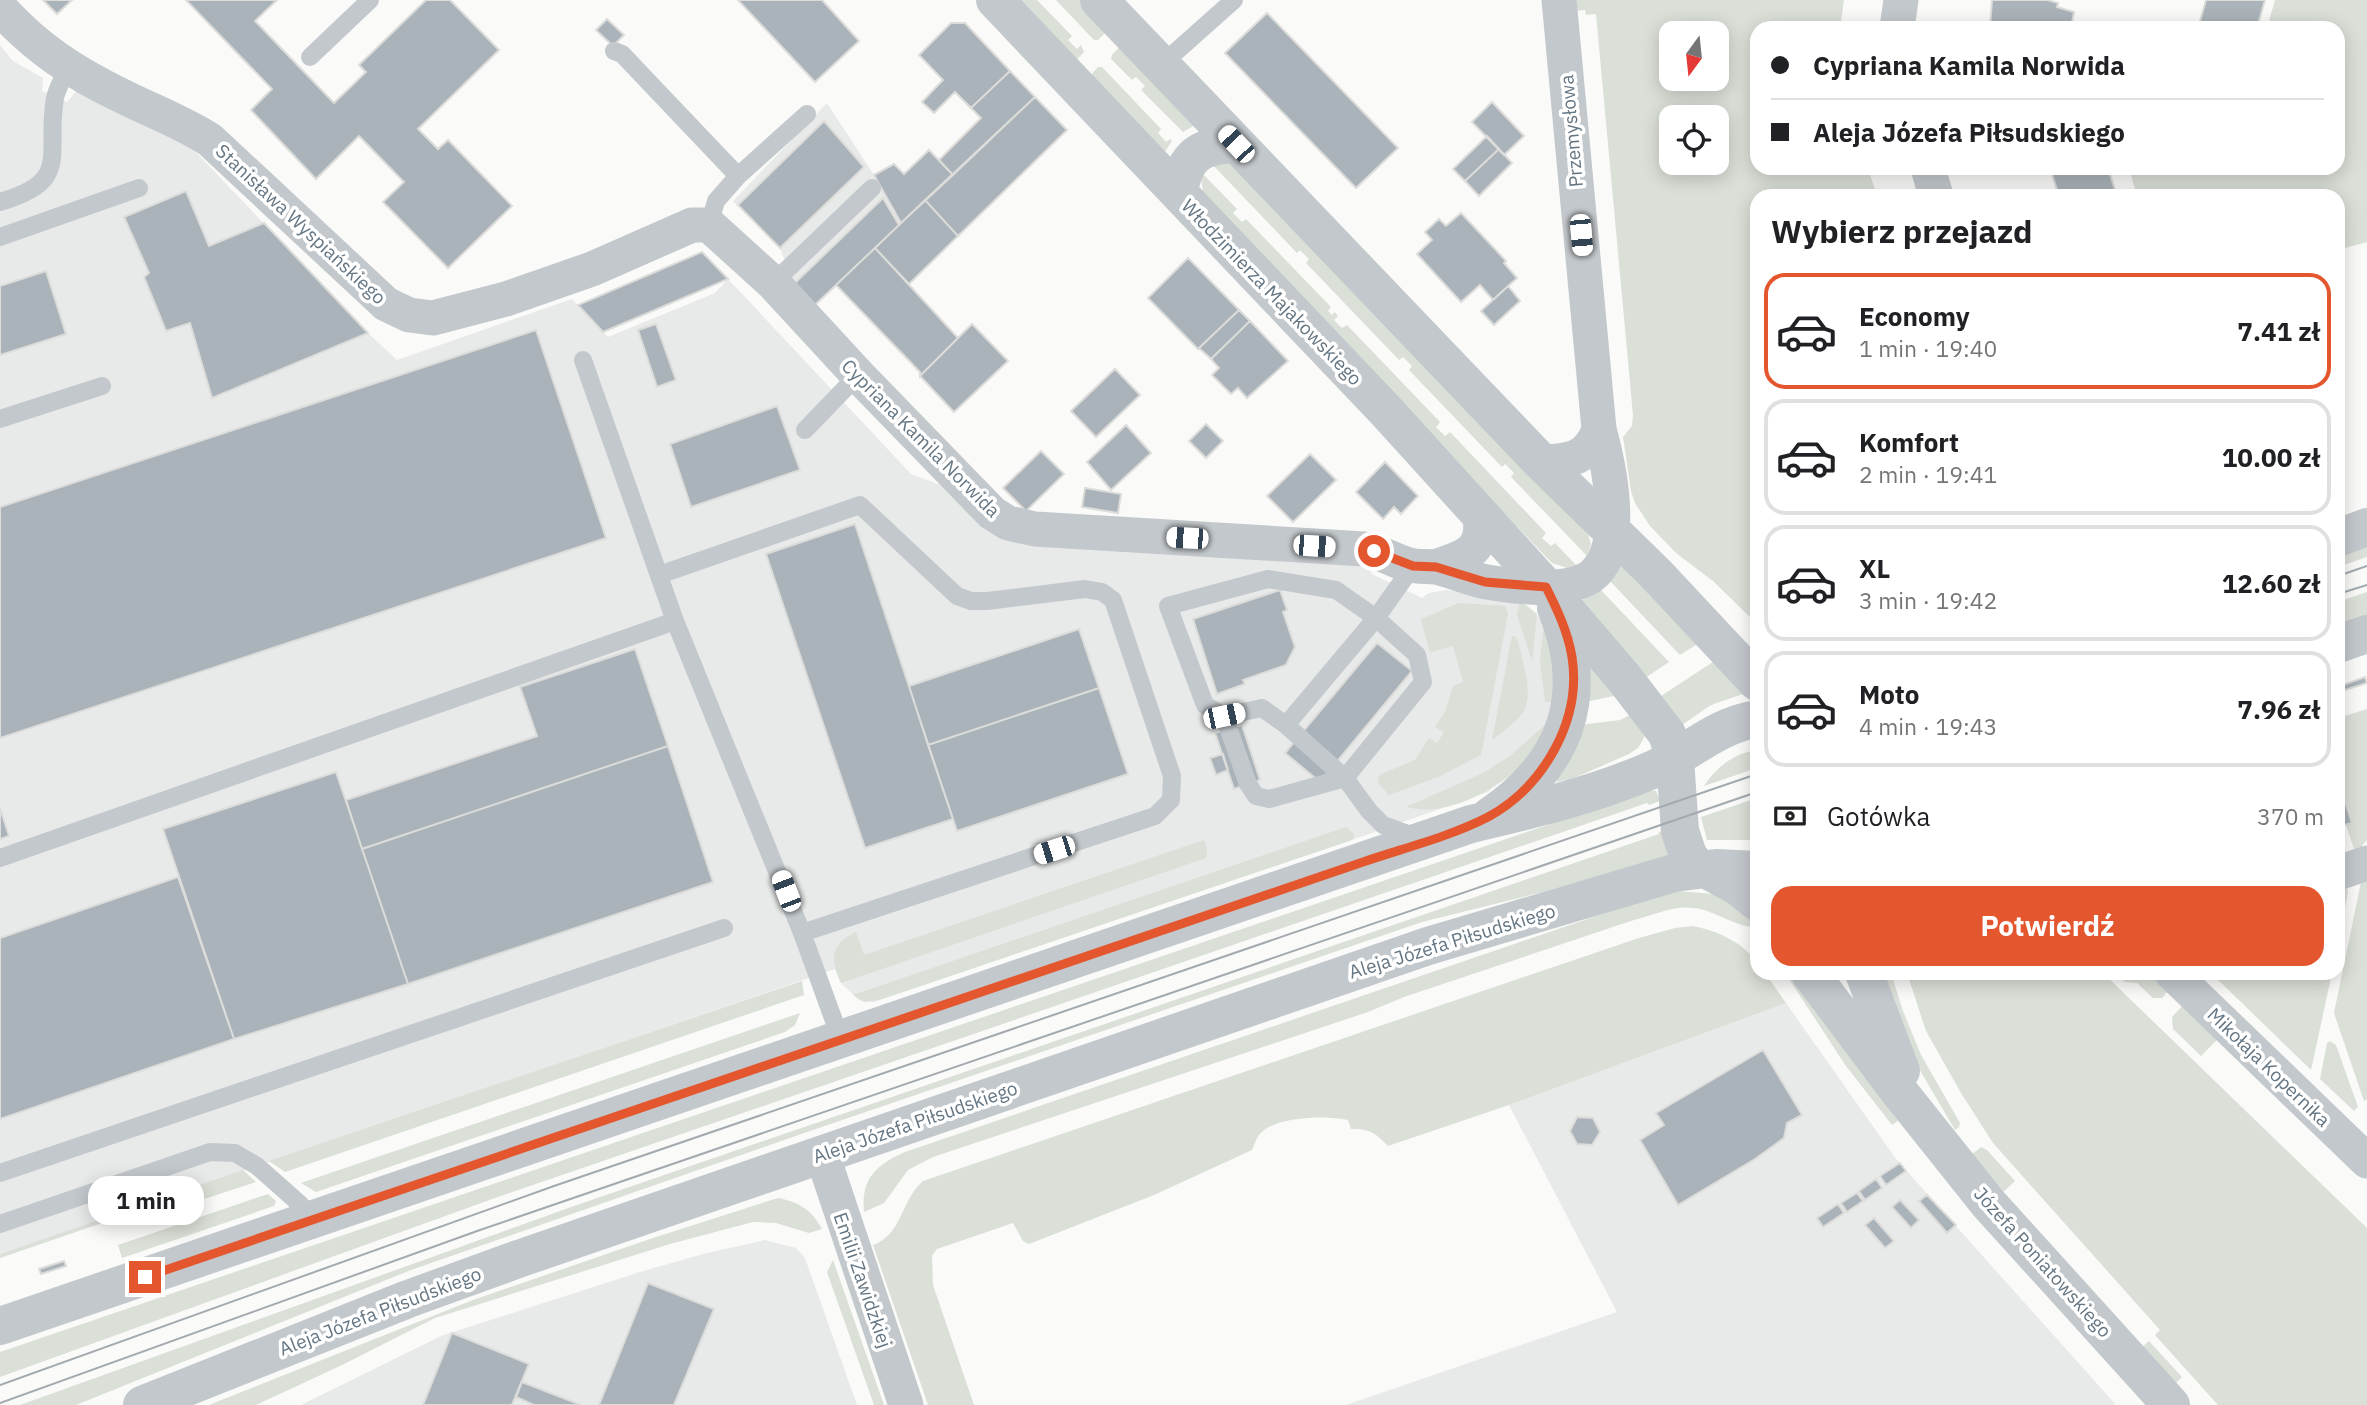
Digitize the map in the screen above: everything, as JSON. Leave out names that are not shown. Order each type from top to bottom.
[{"type":"street","name":"Włodzimierza Majakowskiego","points":[[995,0],[1386,411],[1607,657],[1664,729],[1675,760],[1680,831],[1688,855],[1701,869]]},
{"type":"street","points":[[1099,0],[1541,462],[1655,573],[1750,675]]},
{"type":"street","name":"Przemysłowa","points":[[1559,0],[1599,429],[1607,460],[1613,533]]},
{"type":"street","points":[[1898,21],[1901,0]]},
{"type":"street","name":"Stanisława Wyspiańskiego","points":[[0,8],[24,35],[68,67],[123,97],[185,124],[209,140],[386,304],[409,314],[433,317],[506,299],[605,264],[692,225],[709,225]]},
{"type":"street","points":[[1179,193],[1181,176],[1194,155],[1217,144],[1236,144]]},
{"type":"street","name":"Cypriana Kamila Norwida","points":[[709,225],[773,283],[992,513],[1008,523],[1035,529],[1364,550],[1485,582],[1546,587]]},
{"type":"street","points":[[1541,462],[1574,458],[1595,442],[1599,429]]},
{"type":"street","points":[[1424,567],[1459,559],[1470,552],[1478,543],[1482,531],[1480,514]]},
{"type":"street","points":[[2345,535],[2367,527]]},
{"type":"street","points":[[1471,824],[1504,806],[1531,783],[1554,751],[1568,715],[1572,692],[1572,658],[1562,622],[1546,587],[1571,584],[1594,574],[1607,552],[1613,533]]},
{"type":"street","points":[[2345,642],[2367,634]]},
{"type":"street","points":[[0,1326],[1471,824],[1564,802],[1646,773],[1675,760],[1729,725],[1750,720]]},
{"type":"street","points":[[2345,871],[2367,863]]},
{"type":"street","points":[[1701,869],[1750,897]]},
{"type":"street","name":"Aleja Józefa Piłsudskiego","points":[[142,1405],[464,1278],[1427,946],[1674,873],[1701,869],[1750,870]]},
{"type":"street","name":"Józefa Poniatowskiego","points":[[1816,980],[1901,1094],[1988,1203],[2171,1405]]},
{"type":"street","name":"Józefa Poniatowskiego","points":[[1867,980],[1897,1063],[1920,1115]]},
{"type":"street","name":"Mikołaja Kopernika","points":[[2179,980],[2367,1161]]},
{"type":"street","name":"Emilii Zawidzkiej","points":[[822,1154],[906,1405]]},
{"type":"lane","points":[[310,57],[370,0]]},
{"type":"lane","points":[[1161,65],[1234,0]]},
{"type":"lane","points":[[614,51],[622,54],[738,176]]},
{"type":"lane","points":[[0,202],[22,196],[37,188],[46,177],[51,165],[55,97],[68,67]]},
{"type":"lane","points":[[709,225],[716,201],[738,176],[807,114]]},
{"type":"lane","points":[[0,237],[139,188]]},
{"type":"lane","points":[[773,283],[872,188]]},
{"type":"lane","points":[[583,360],[674,621],[802,933],[841,1040]]},
{"type":"lane","points":[[805,430],[858,375]]},
{"type":"lane","points":[[0,419],[102,386]]},
{"type":"lane","points":[[659,575],[860,505],[957,596],[971,601],[987,601],[1085,589],[1102,592],[1113,600],[1172,776],[1171,800],[1155,816],[802,933]]},
{"type":"lane","points":[[1286,725],[1376,618],[1424,567]]},
{"type":"lane","points":[[1268,579],[1336,590],[1376,618],[1417,655],[1423,682],[1345,778],[1269,799],[1255,796],[1248,785],[1224,716],[1205,705],[1168,606],[1268,579]]},
{"type":"lane","points":[[0,858],[674,621]]},
{"type":"lane","points":[[1224,716],[1262,708],[1286,725],[1345,778],[1383,825],[1425,841]]},
{"type":"lane","points":[[0,1174],[724,928]]},
{"type":"lane","points":[[0,1224],[210,1152],[226,1151],[243,1156],[277,1182],[301,1205],[307,1221]]},
{"type":"shaded area","points":[[1013,0],[1037,0],[1072,36],[1068,40],[1077,49],[1081,45],[1084,52],[1073,63]]},
{"type":"shaded area","points":[[1056,0],[1080,0],[1108,30],[1098,40],[1094,40]]},
{"type":"shaded area","points":[[1575,0],[1844,0],[1841,21],[1750,21],[1750,175],[1870,175],[1875,189],[1750,189],[1750,617],[1713,581],[1676,553],[1650,526],[1635,503],[1631,491],[1623,437],[1632,426],[1633,415],[1596,14],[1586,15],[1585,10],[1576,11]]},
{"type":"shaded area","points":[[2275,0],[2367,0],[2367,242],[2345,248],[2345,189],[2135,189],[2131,175],[2345,175],[2345,21],[2269,21]]},
{"type":"shaded area","points":[[1122,44],[1195,125],[1183,132],[1141,90],[1145,86],[1136,77],[1132,80],[1111,59]]},
{"type":"shaded area","points":[[0,45],[13,61],[43,78],[42,91],[67,102],[79,88],[193,149],[397,360],[572,299],[608,337],[715,293],[728,279],[911,474],[944,486],[1038,546],[1348,564],[1369,567],[1372,574],[1422,598],[1429,593],[1446,590],[1503,595],[1528,606],[1543,622],[1554,650],[1550,725],[1488,792],[1352,840],[874,1002],[859,1000],[841,983],[835,969],[0,1254]]},
{"type":"shaded area","points":[[1098,67],[1102,67],[1161,129],[1158,133],[1166,142],[1170,139],[1172,141],[1163,155],[1088,78]]},
{"type":"shaded area","points":[[827,103],[874,175],[901,223],[815,305],[794,284],[780,248],[733,201]]},
{"type":"shaded area","points":[[1226,159],[1588,534],[1591,544],[1587,556],[1511,477],[1514,473],[1505,464],[1502,467],[1409,370],[1412,366],[1403,357],[1399,360],[1306,263],[1309,259],[1300,250],[1297,253],[1209,161]]},
{"type":"shaded area","points":[[1200,171],[1237,209],[1233,213],[1242,222],[1246,219],[1331,307],[1328,311],[1332,315],[1335,312],[1338,316],[1334,320],[1342,328],[1347,325],[1440,422],[1436,427],[1445,436],[1450,432],[1546,533],[1542,538],[1551,546],[1555,543],[1577,566],[1567,568],[1552,563],[1204,200]]},
{"type":"shaded area","points":[[2367,545],[2367,557],[2345,565],[2345,553]]},
{"type":"shaded area","points":[[1620,563],[1699,643],[1680,655],[1609,580]]},
{"type":"shaded area","points":[[1600,589],[1669,662],[1642,680],[1579,602]]},
{"type":"shaded area","points":[[2367,592],[2367,618],[2345,626],[2345,600]]},
{"type":"shaded area","points":[[1520,601],[1537,614],[1532,661],[1517,615]]},
{"type":"shaded area","points":[[1459,603],[1505,606],[1508,614],[1481,755],[1438,777],[1389,795],[1378,783],[1379,775],[1415,760],[1429,738],[1437,743],[1444,732],[1435,727],[1445,712],[1453,686],[1463,682],[1453,646],[1432,652],[1429,650],[1421,619]]},
{"type":"shaded area","points":[[1544,624],[1549,634],[1556,702],[1545,702],[1540,661]]},
{"type":"shaded area","points":[[1512,636],[1516,637],[1525,670],[1527,704],[1519,718],[1492,740]]},
{"type":"shaded area","points":[[1587,659],[1619,695],[1585,702]]},
{"type":"shaded area","points":[[1716,660],[1743,694],[1711,705],[1682,725],[1658,698]]},
{"type":"shaded area","points":[[2367,709],[2367,840],[2361,847],[2354,849],[2346,825],[2352,822],[2345,801],[2345,716]]},
{"type":"shaded area","points":[[1632,714],[1645,736],[1638,748],[1572,779],[1556,782],[1580,725],[1620,720]]},
{"type":"shaded area","points":[[1546,724],[1530,760],[1493,787],[1450,806],[1435,809],[1406,807],[1483,773],[1510,756]]},
{"type":"shaded area","points":[[1750,752],[1750,770],[1704,786],[1714,773],[1741,754]]},
{"type":"shaded area","points":[[1650,790],[1656,791],[1660,801],[1649,805],[1647,803],[495,1198],[0,1377],[0,1352]]},
{"type":"shaded area","points":[[1750,800],[1750,840],[1707,840],[1701,817]]},
{"type":"shaded area","points":[[1346,827],[1355,835],[1352,840],[879,1000],[864,1002],[853,995]]},
{"type":"shaded area","points":[[1666,829],[1668,856],[1547,891],[1422,922],[810,1131],[411,1270],[76,1405],[20,1405],[574,1206],[1659,834]]},
{"type":"shaded area","points":[[1204,840],[1206,858],[841,983],[837,974],[834,959],[837,947],[856,932],[864,955]]},
{"type":"shaded area","points":[[2367,880],[2367,1099],[2364,1101],[2334,1013],[2341,980],[2345,980],[2345,960],[2361,882]]},
{"type":"shaded area","points":[[2345,889],[2348,892],[2345,907]]},
{"type":"shaded area","points":[[1677,891],[1715,894],[1750,916],[1750,927],[1701,909],[1687,907],[1634,920],[933,1157],[908,1170],[884,1203],[864,1212],[865,1190],[872,1174],[886,1162],[905,1152],[1646,899]]},
{"type":"shaded area","points":[[1693,926],[1720,934],[1737,943],[1750,954],[1750,980],[1770,980],[1786,1003],[1509,1105],[1388,1146],[1372,1132],[1351,1129],[1348,1120],[1301,1118],[1266,1129],[1258,1137],[1252,1150],[1154,1195],[1029,1244],[1023,1241],[1013,1223],[937,1249],[932,1256],[933,1285],[974,1405],[928,1405],[873,1245],[890,1233],[915,1189],[923,1181],[1675,928]]},
{"type":"shaded area","points":[[1790,980],[1800,980],[1898,1121],[1892,1125],[1846,1066]]},
{"type":"shaded area","points":[[1885,980],[1893,980],[1921,1055],[1960,1123],[1955,1130],[1918,1067]]},
{"type":"shaded area","points":[[1909,980],[2110,980],[2367,1228],[2367,1405],[2218,1405],[2155,1335],[2160,1330],[1993,1143],[1926,1031]]},
{"type":"shaded area","points":[[2123,980],[2157,980],[2168,991],[2162,998],[2153,998],[2137,983]]},
{"type":"shaded area","points":[[2218,980],[2330,980],[2311,1070]]},
{"type":"shaded area","points":[[802,981],[804,995],[285,1172],[269,1161]]},
{"type":"shaded area","points":[[1786,1003],[1896,1159],[2116,1405],[1346,1405],[1617,1312],[1509,1105]]},
{"type":"shaded area","points":[[2183,1005],[2218,1039],[2201,1056],[2173,1029],[2172,1017]]},
{"type":"shaded area","points":[[800,1013],[795,1025],[785,1032],[316,1192],[301,1183]]},
{"type":"shaded area","points":[[2330,1041],[2336,1045],[2358,1107],[2354,1111],[2320,1079],[2327,1043]]},
{"type":"shaded area","points":[[1981,1147],[1987,1150],[2015,1181],[2001,1194],[1971,1155]]},
{"type":"shaded area","points":[[243,1170],[256,1182],[165,1212],[108,1221],[0,1258],[0,1254]]},
{"type":"shaded area","points":[[268,1194],[276,1201],[274,1206],[122,1258],[118,1245]]},
{"type":"shaded area","points":[[778,1198],[804,1208],[822,1229],[809,1233],[776,1223],[753,1222],[670,1244],[435,1318],[256,1405],[209,1405],[473,1300]]},
{"type":"shaded area","points":[[765,1240],[796,1248],[805,1258],[857,1405],[301,1405],[441,1336],[643,1271]]},
{"type":"shaded area","points":[[833,1260],[884,1405],[874,1405],[827,1272]]},
{"type":"shaded area","points":[[2149,1341],[2182,1377],[2174,1385],[2142,1347]]},
{"type":"building","points":[[43,0],[72,0],[57,14]]},
{"type":"building","points":[[186,0],[277,0],[255,21],[334,103],[366,72],[359,65],[426,0],[450,0],[499,50],[418,129],[438,149],[448,140],[512,206],[448,268],[383,202],[404,182],[359,136],[316,179],[251,110],[272,89]]},
{"type":"building","points":[[738,0],[822,0],[859,41],[815,82]]},
{"type":"building","points":[[1992,0],[2047,0],[2058,3],[2057,7],[2074,12],[2072,21],[1990,21]]},
{"type":"building","points":[[2206,0],[2265,0],[2259,21],[2200,21]]},
{"type":"building","points":[[1267,13],[1398,148],[1356,188],[1225,53]]},
{"type":"building","points":[[607,19],[624,35],[613,46],[596,30]]},
{"type":"building","points":[[951,23],[965,23],[1010,71],[971,108],[955,92],[934,113],[922,102],[943,80],[919,55]]},
{"type":"building","points":[[1010,71],[1035,97],[953,175],[939,160],[981,118],[971,108]]},
{"type":"building","points":[[1035,97],[1067,130],[958,236],[925,200]]},
{"type":"building","points":[[1492,102],[1524,136],[1504,155],[1472,122]]},
{"type":"building","points":[[824,121],[864,167],[780,248],[738,205]]},
{"type":"building","points":[[1487,136],[1499,149],[1465,181],[1453,169]]},
{"type":"building","points":[[1499,149],[1512,163],[1479,196],[1465,181]]},
{"type":"building","points":[[929,150],[953,175],[901,223],[874,175],[894,164],[904,174]]},
{"type":"building","points":[[2052,175],[2110,175],[2115,189],[2057,189]]},
{"type":"building","points":[[186,191],[209,246],[264,223],[368,333],[212,398],[190,323],[166,331],[144,277],[149,273],[124,217]]},
{"type":"building","points":[[883,198],[899,225],[815,305],[794,284]]},
{"type":"building","points":[[925,200],[958,236],[909,284],[875,248]]},
{"type":"building","points":[[1461,213],[1506,261],[1504,263],[1517,278],[1493,300],[1480,285],[1461,302],[1417,254],[1432,240],[1425,232],[1439,219],[1446,226]]},
{"type":"building","points":[[875,248],[958,338],[920,376],[920,372],[836,285]]},
{"type":"building","points":[[702,252],[728,279],[603,332],[578,305]]},
{"type":"building","points":[[1188,258],[1239,310],[1198,349],[1148,298]]},
{"type":"building","points":[[46,271],[66,334],[0,355],[0,286]]},
{"type":"building","points":[[1508,286],[1520,301],[1494,325],[1481,311]]},
{"type":"building","points":[[1239,310],[1250,321],[1211,359],[1199,348]]},
{"type":"building","points":[[1250,321],[1288,361],[1247,398],[1238,388],[1231,394],[1212,375],[1219,368],[1211,359]]},
{"type":"building","points":[[656,324],[676,380],[657,387],[638,330]]},
{"type":"building","points":[[972,324],[1008,361],[954,412],[920,376]]},
{"type":"building","points":[[536,330],[606,538],[0,738],[0,507]]},
{"type":"building","points":[[1115,369],[1140,395],[1096,437],[1071,411]]},
{"type":"building","points":[[777,406],[800,470],[691,507],[670,444]]},
{"type":"building","points":[[1206,424],[1223,441],[1206,458],[1189,441]]},
{"type":"building","points":[[1126,425],[1151,453],[1111,490],[1087,462]]},
{"type":"building","points":[[1041,451],[1064,474],[1026,511],[1003,488]]},
{"type":"building","points":[[1310,454],[1336,480],[1293,522],[1267,496]]},
{"type":"building","points":[[1385,462],[1418,496],[1401,514],[1394,507],[1383,519],[1356,492]]},
{"type":"building","points":[[1085,488],[1121,494],[1118,513],[1082,507]]},
{"type":"building","points":[[855,524],[953,819],[865,848],[766,554]]},
{"type":"building","points":[[1280,590],[1287,610],[1283,612],[1295,647],[1286,665],[1243,680],[1245,684],[1217,694],[1193,619]]},
{"type":"building","points":[[1079,629],[1099,688],[928,745],[909,686]]},
{"type":"building","points":[[1377,643],[1412,671],[1320,782],[1285,753]]},
{"type":"building","points":[[635,649],[668,746],[362,849],[346,800],[537,736],[520,687]]},
{"type":"building","points":[[2365,677],[2367,683],[2345,690],[2345,684]]},
{"type":"building","points":[[1099,688],[1128,774],[957,831],[928,745]]},
{"type":"building","points":[[1242,725],[1260,780],[1234,789],[1215,733]]},
{"type":"building","points":[[668,746],[713,882],[408,984],[362,849]]},
{"type":"building","points":[[1223,754],[1228,770],[1216,775],[1210,758]]},
{"type":"building","points":[[336,772],[408,984],[234,1039],[163,829]]},
{"type":"building","points":[[2345,801],[2352,823],[2345,825]]},
{"type":"building","points":[[0,808],[9,836],[0,839]]},
{"type":"building","points":[[178,877],[234,1039],[0,1119],[0,938]]},
{"type":"building","points":[[1763,1050],[1802,1115],[1787,1123],[1784,1138],[1755,1159],[1678,1205],[1640,1140],[1664,1125],[1656,1113]]},
{"type":"building","points":[[1577,1117],[1593,1118],[1600,1132],[1592,1145],[1577,1144],[1570,1131]]},
{"type":"building","points":[[1900,1163],[1906,1171],[1886,1185],[1880,1176]]},
{"type":"building","points":[[1876,1179],[1882,1188],[1865,1200],[1859,1191]]},
{"type":"building","points":[[1857,1193],[1863,1201],[1847,1212],[1841,1203]]},
{"type":"building","points":[[1927,1195],[1956,1225],[1947,1233],[1919,1201]]},
{"type":"building","points":[[1900,1200],[1919,1220],[1911,1228],[1892,1207]]},
{"type":"building","points":[[1838,1204],[1844,1213],[1823,1227],[1817,1218]]},
{"type":"building","points":[[1874,1218],[1894,1241],[1885,1248],[1865,1225]]},
{"type":"building","points":[[64,1261],[66,1266],[41,1274],[39,1269]]},
{"type":"building","points":[[648,1283],[714,1309],[674,1405],[599,1405]]},
{"type":"building","points":[[452,1333],[529,1364],[512,1405],[423,1405]]},
{"type":"building","points":[[522,1382],[581,1405],[534,1405],[516,1397]]},
{"type":"tram line","points":[[2345,574],[2367,566]]},
{"type":"tram line","points":[[2345,592],[2367,585]]},
{"type":"tram line","points":[[0,1385],[554,1186],[1750,776]]},
{"type":"tram line","points":[[0,1403],[480,1230],[1750,794]]},
{"type":"route","points":[[145,1277],[1363,862],[1489,816],[1531,783],[1562,735],[1572,692],[1573,670],[1568,642],[1554,603],[1546,587],[1485,582],[1436,567],[1413,566],[1374,551]]}]
